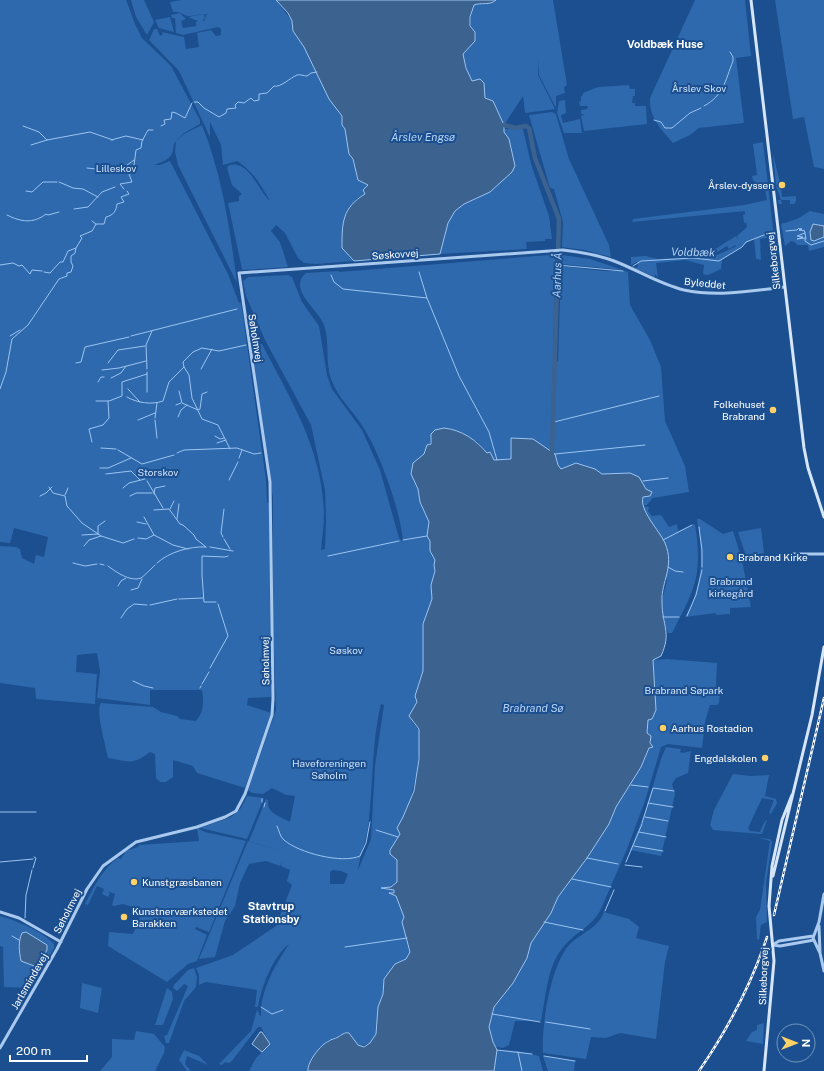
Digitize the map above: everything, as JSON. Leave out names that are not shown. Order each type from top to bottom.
[{"type":"main road","name":"Silkeborgvej","points":[[751,0],[804,451],[824,517]]},
{"type":"main road","name":"Silkeborgvej","points":[[764,1071],[773,972],[773,945],[769,906],[775,844],[792,795],[812,715],[824,647]]},
{"type":"street","name":"Søskovvej","points":[[239,273],[553,250],[563,250],[598,256],[628,267]]},
{"type":"street","name":"Byleddet","points":[[628,267],[669,285],[702,293],[732,293],[784,287]]},
{"type":"street","name":"Søholmvej","points":[[61,942],[98,873],[109,860],[140,840],[197,827],[225,817],[236,811],[245,794],[272,715],[274,699],[270,482],[239,273]]},
{"type":"street","points":[[790,554],[824,554]]},
{"type":"street","points":[[824,894],[815,941],[820,953],[824,971]]},
{"type":"street","points":[[0,912],[19,918],[61,942]]},
{"type":"street","points":[[773,945],[779,941],[816,935],[821,937],[820,953]]},
{"type":"street","points":[[773,945],[780,946],[820,940]]},
{"type":"street","name":"Jarlsmindevej","points":[[0,1048],[61,942]]},
{"type":"green space","points":[[0,0],[126,0],[142,38],[171,66],[200,120],[200,124],[184,133],[175,142],[172,153],[168,158],[163,162],[154,165],[160,165],[170,161],[228,274],[239,303],[241,302],[266,480],[267,503],[269,502],[271,697],[248,698],[247,705],[271,713],[245,788],[197,773],[193,766],[173,760],[173,777],[166,782],[160,782],[156,778],[155,754],[150,752],[134,761],[108,758],[100,721],[99,707],[101,703],[153,707],[161,712],[177,716],[180,719],[196,721],[201,714],[203,706],[202,690],[150,690],[150,705],[97,698],[100,671],[97,653],[77,655],[76,672],[97,674],[95,704],[36,699],[35,688],[0,683],[0,546],[16,547],[20,549],[22,558],[34,564],[36,555],[44,557],[48,537],[14,528],[10,543],[0,542]]},
{"type":"green space","points":[[131,0],[144,0],[154,22],[147,35],[136,17]]},
{"type":"green space","points":[[182,0],[276,0],[292,21],[293,31],[304,47],[329,99],[342,116],[342,125],[345,129],[358,180],[368,185],[365,194],[356,199],[349,257],[354,261],[316,264],[304,263],[298,258],[285,233],[276,225],[271,231],[280,242],[288,267],[242,269],[228,203],[239,201],[239,196],[242,194],[232,185],[227,168],[228,166],[241,166],[247,171],[270,201],[256,179],[243,165],[237,161],[223,165],[221,145],[210,122],[210,137],[179,71],[149,40],[154,29],[157,29],[160,36],[163,34],[162,32],[184,37],[186,49],[199,47],[197,33],[211,30],[216,36],[221,35],[221,29],[218,27],[183,35],[176,33],[175,18],[172,18],[171,15],[180,13],[186,19],[181,21],[183,28],[196,26],[196,22],[198,21],[188,17],[204,14],[189,16],[178,12],[173,12],[170,2]],"holes":[[[204,14],[209,15],[206,15],[205,20],[202,21],[205,18]]]},
{"type":"green space","points":[[496,0],[553,0],[567,85],[564,87],[565,93],[556,96],[556,108],[539,75],[538,60],[538,75],[555,109],[525,113],[523,96],[504,125],[493,101],[481,94],[473,82],[463,54],[475,41],[471,23],[471,15],[474,5],[493,2]]},
{"type":"green space","name":"Årslev Skov","points":[[695,0],[745,0],[751,56],[736,58],[744,123],[699,128],[690,135],[673,143],[660,128],[651,112],[650,98]]},
{"type":"green space","points":[[775,0],[824,0],[824,169],[814,167],[804,117],[793,119]]},
{"type":"green space","points":[[170,17],[174,32],[159,28],[155,20]]},
{"type":"green space","points":[[629,85],[630,89],[635,89],[635,96],[633,96],[632,103],[635,103],[635,106],[646,106],[647,124],[584,131],[581,116],[585,114],[581,114],[581,110],[587,109],[588,106],[580,106],[579,102],[581,101],[581,96],[583,93],[598,87]]},
{"type":"green space","points":[[565,100],[566,113],[561,115],[563,123],[580,119],[582,133],[564,133],[557,113],[559,101]]},
{"type":"green space","points":[[552,112],[556,114],[569,159],[609,245],[611,257],[584,250],[562,247],[563,222],[554,189],[550,188],[529,115]]},
{"type":"green space","points":[[202,125],[220,183],[228,222],[237,283],[178,165],[175,152],[176,141],[184,134]]},
{"type":"green space","points":[[504,129],[523,129],[531,164],[549,216],[552,239],[526,242],[527,249],[440,254],[448,223],[455,211],[464,204],[490,192],[512,172],[514,166],[509,139],[504,132]]},
{"type":"green space","points":[[763,142],[774,237],[760,239],[761,260],[756,259],[754,238],[722,260],[721,269],[708,275],[703,274],[704,265],[685,260],[656,263],[658,278],[655,274],[654,263],[655,277],[634,268],[638,267],[637,262],[631,265],[631,257],[645,256],[658,259],[717,255],[735,247],[736,245],[729,249],[727,246],[714,254],[712,251],[736,236],[739,241],[737,236],[747,227],[746,222],[744,223],[743,215],[745,214],[745,211],[632,222],[633,219],[744,205],[767,200],[762,183],[757,183],[753,180],[752,176],[757,175],[753,144]]},
{"type":"green space","points":[[773,154],[780,183],[787,186],[781,187],[782,197],[796,196],[796,201],[794,204],[790,204],[790,200],[781,200],[776,186],[781,185],[776,185]]},
{"type":"green space","points":[[778,200],[781,200],[782,204],[779,204]]},
{"type":"green space","points":[[810,211],[824,214],[824,247],[809,251],[808,245],[797,245],[795,242],[791,241],[785,246],[781,224],[797,219]]},
{"type":"green space","points":[[549,255],[555,256],[553,362],[558,361],[561,266],[628,272],[630,305],[650,340],[661,367],[665,421],[685,466],[689,492],[653,498],[647,505],[643,505],[642,499],[646,490],[642,483],[633,475],[602,474],[592,468],[582,465],[572,465],[561,469],[558,466],[555,454],[552,453],[494,461],[490,452],[487,453],[477,441],[431,434],[430,444],[427,445],[424,454],[413,463],[411,474],[418,489],[420,502],[429,522],[427,536],[430,541],[430,552],[435,560],[435,571],[431,585],[432,599],[423,624],[423,671],[415,696],[417,702],[411,715],[411,720],[419,731],[419,752],[412,794],[408,807],[398,826],[400,834],[390,850],[397,860],[397,882],[390,887],[381,888],[394,890],[394,893],[391,894],[396,896],[404,917],[402,922],[410,952],[406,959],[395,964],[384,979],[383,994],[378,1007],[376,1034],[370,1043],[361,1046],[355,1044],[352,1037],[339,1036],[327,1041],[312,1058],[308,1071],[249,1071],[256,1058],[270,1044],[261,1027],[258,1027],[231,1062],[225,1062],[222,1065],[219,1064],[251,1031],[257,1010],[261,1017],[263,997],[269,979],[289,944],[283,949],[273,964],[265,982],[258,1007],[255,1007],[257,990],[206,982],[199,985],[199,975],[196,968],[233,955],[276,926],[292,885],[287,881],[290,870],[281,866],[282,862],[280,866],[266,861],[249,864],[240,883],[235,906],[225,921],[215,957],[199,959],[248,841],[284,852],[249,841],[266,799],[268,800],[271,811],[290,822],[295,796],[286,795],[272,788],[263,794],[252,793],[248,790],[276,710],[273,621],[273,498],[250,345],[262,344],[294,405],[311,447],[318,468],[322,491],[324,518],[321,550],[325,549],[326,519],[325,490],[311,425],[265,340],[246,296],[243,281],[248,277],[288,275],[292,277],[302,302],[319,326],[327,375],[332,389],[362,430],[380,470],[399,538],[403,542],[394,499],[383,467],[370,438],[334,386],[329,372],[327,338],[324,325],[302,293],[300,286],[301,279],[306,273],[339,272]],"holes":[[[381,704],[384,705],[375,766],[371,839],[358,870],[368,826],[374,747]],[[333,870],[348,874],[344,884],[330,884],[330,872]]]},
{"type":"green space","points":[[562,255],[590,259],[623,270],[561,264]]},
{"type":"green space","points":[[643,506],[649,507],[648,511],[652,516],[661,515],[669,527],[677,524],[678,531],[695,524],[698,556],[695,581],[686,605],[672,633],[668,633],[663,619],[662,601],[667,580]]},
{"type":"green space","name":"Brabrand kirkegård","points":[[697,519],[700,519],[723,534],[733,531],[742,560],[751,607],[730,608],[730,614],[716,615],[716,613],[685,617],[699,581],[701,558]]},
{"type":"green space","name":"Brabrand kirkegård","points":[[761,528],[764,553],[749,556],[745,553],[738,532]]},
{"type":"green space","name":"Brabrand Søpark","points":[[667,659],[717,663],[716,686],[720,693],[719,703],[717,705],[710,705],[705,722],[702,748],[668,744],[661,747],[645,801],[627,849],[600,911],[588,925],[565,945],[554,962],[548,981],[541,1021],[515,1021],[509,1045],[503,1048],[496,1047],[489,1027],[494,1007],[513,983],[527,958],[531,943],[551,913],[558,897],[587,858],[609,824],[616,807],[641,767],[651,745],[651,736],[647,733],[648,720],[652,719],[656,710],[653,660]]},
{"type":"green space","points":[[666,747],[681,749],[680,752],[683,753],[691,751],[688,773],[676,778],[672,784],[675,794],[661,856],[630,850],[645,812]]},
{"type":"green space","points":[[733,774],[751,776],[769,775],[765,796],[776,799],[777,803],[771,814],[769,813],[774,800],[762,798],[748,828],[750,831],[760,832],[765,821],[767,820],[762,834],[713,830],[710,825],[714,810]]},
{"type":"green space","points":[[247,796],[264,798],[247,839],[200,828],[231,817],[241,808]]},
{"type":"green space","points":[[197,828],[205,832],[246,841],[209,932],[196,927],[195,929],[207,935],[197,961],[188,964],[167,982],[108,946],[109,932],[133,934],[142,910],[123,904],[112,905],[115,894],[107,891],[110,893],[108,897],[102,894],[104,889],[97,886],[88,905],[85,904],[107,867],[118,858],[121,859],[126,851],[138,847],[139,845],[199,841]]},
{"type":"green space","points":[[759,838],[770,839],[772,842],[766,883],[767,922],[761,925],[759,940],[757,939],[756,917],[760,910],[770,841]]},
{"type":"green space","points":[[604,912],[629,919],[639,927],[636,938],[669,946],[665,962],[656,1039],[620,1033],[606,1038],[591,1037],[586,1059],[543,1053],[546,1011],[558,964],[564,952],[571,943],[594,926]]},
{"type":"green space","points":[[0,916],[36,931],[54,944],[54,948],[31,988],[4,987],[3,947],[0,946]]},
{"type":"green space","points":[[194,968],[197,977],[196,987],[184,1001],[169,1043],[166,1043],[164,1036],[167,1035],[188,986],[184,984],[177,991],[173,988],[174,985],[188,970]]},
{"type":"green space","points":[[82,983],[102,988],[98,1013],[80,1008]]},
{"type":"green space","points":[[167,988],[172,992],[173,999],[163,1025],[155,1025]]},
{"type":"green space","points":[[764,1023],[763,1044],[746,1041],[752,1032],[757,1030],[757,1025]]},
{"type":"green space","points":[[136,1031],[154,1034],[165,1047],[164,1053],[155,1071],[100,1071],[112,1057],[112,1039],[134,1040]]},
{"type":"green space","points":[[184,1050],[199,1056],[208,1065],[187,1056],[185,1064],[191,1071],[187,1071],[179,1060]]},
{"type":"green space","points":[[497,1050],[518,1051],[539,1056],[543,1071],[494,1071]]},
{"type":"green space","points":[[543,1056],[575,1061],[574,1071],[548,1071]]},
{"type":"water","name":"Årslev Engsø","points":[[276,0],[496,0],[491,3],[474,5],[470,17],[470,26],[475,32],[475,41],[463,54],[466,68],[472,81],[480,79],[484,83],[485,98],[493,101],[504,125],[504,132],[509,139],[515,166],[512,172],[490,192],[464,204],[455,211],[448,223],[440,254],[354,261],[342,248],[342,231],[345,217],[357,199],[365,194],[363,190],[368,185],[358,180],[353,159],[349,154],[345,129],[342,125],[342,116],[329,99],[304,47],[293,31],[292,21],[288,13]]},
{"type":"water","points":[[813,224],[824,226],[824,237],[814,241],[811,240],[810,232]]},
{"type":"water","name":"Brabrand Sø","points":[[444,428],[463,433],[468,436],[487,453],[490,452],[494,460],[511,459],[511,438],[533,439],[555,454],[558,465],[561,469],[576,463],[595,469],[602,474],[630,473],[639,477],[646,489],[652,492],[650,496],[643,497],[644,508],[665,543],[669,559],[662,594],[662,610],[666,629],[666,641],[661,656],[653,660],[656,710],[652,719],[648,720],[647,733],[651,736],[650,743],[653,747],[649,748],[641,767],[616,807],[609,824],[587,858],[558,897],[551,913],[531,943],[527,958],[513,983],[494,1007],[489,1027],[497,1050],[494,1071],[308,1071],[312,1058],[319,1049],[326,1043],[344,1033],[349,1033],[358,1045],[364,1047],[370,1043],[376,1034],[378,1007],[383,994],[384,979],[395,964],[406,959],[410,952],[402,922],[404,917],[396,896],[389,893],[394,893],[394,890],[381,888],[391,887],[397,882],[397,860],[390,854],[390,850],[400,834],[397,828],[414,791],[419,759],[419,729],[409,716],[417,702],[415,696],[423,671],[423,624],[432,599],[431,585],[435,571],[435,560],[430,551],[430,541],[427,536],[429,522],[420,502],[418,489],[411,474],[413,463],[424,454],[427,445],[431,444],[431,434],[435,430]]},
{"type":"water","points":[[26,932],[47,945],[47,950],[37,967],[21,961],[19,943],[22,933]]},
{"type":"water","points":[[260,1032],[262,1032],[270,1044],[262,1052],[252,1044]]},
{"type":"waterway","points":[[704,106],[716,97],[726,81],[733,61],[733,57],[730,52]]},
{"type":"waterway","points":[[194,102],[198,102],[204,108],[219,117],[226,113],[227,109],[236,108],[235,105],[238,102],[244,103],[251,98],[254,101],[259,100],[259,94],[267,93],[274,86],[282,84],[297,75],[307,76],[311,73],[317,72]]},
{"type":"waterway","points":[[161,126],[165,124],[164,120],[171,119],[172,112],[185,118],[192,103]]},
{"type":"waterway","points":[[654,120],[661,122],[665,128],[672,128],[690,113],[701,108]]},
{"type":"waterway","name":"Aarhus Å","points":[[504,125],[515,128],[526,126],[529,128],[535,158],[559,219],[552,453]]},
{"type":"waterway","points":[[23,126],[39,132],[47,140],[90,132],[113,140]]},
{"type":"waterway","points":[[124,189],[120,184],[132,182],[129,174],[135,169],[134,165],[136,150],[141,148],[142,141],[148,130],[153,130]]},
{"type":"waterway","points":[[111,140],[126,136],[143,140]]},
{"type":"waterway","points":[[31,145],[47,140]]},
{"type":"waterway","points":[[115,171],[119,171],[134,160]]},
{"type":"waterway","points":[[87,168],[113,171]]},
{"type":"waterway","points":[[26,191],[32,192],[43,182],[57,182]]},
{"type":"waterway","points":[[59,182],[73,188],[83,189],[98,197]]},
{"type":"waterway","points":[[74,209],[88,207],[102,192],[115,187]]},
{"type":"waterway","points":[[44,272],[50,273],[60,262],[63,262],[68,251],[76,248],[82,238],[80,236],[92,231],[96,224],[104,224],[106,217],[114,212],[117,204],[124,202],[121,197],[129,194],[127,191]]},
{"type":"waterway","points":[[7,215],[17,219],[32,221],[46,214],[48,215],[59,212]]},
{"type":"waterway","points":[[92,221],[96,224]]},
{"type":"waterway","name":"Voldbæk","points":[[786,231],[797,230],[799,228],[800,231],[801,228],[805,233],[797,236],[803,237],[797,239],[805,238],[805,241],[811,245],[824,241]]},
{"type":"waterway","name":"Voldbæk","points":[[633,266],[641,261],[693,258],[719,261],[742,247],[746,242],[769,233]]},
{"type":"waterway","name":"Voldbæk","points":[[805,233],[806,239]]},
{"type":"waterway","points":[[0,389],[6,372],[12,339],[28,325],[59,279],[67,276],[67,273],[71,272],[73,266],[71,256],[75,253],[76,248]]},
{"type":"waterway","points":[[0,265],[13,263],[19,266],[22,265],[30,274],[32,270],[42,271]]},
{"type":"waterway","name":"Voldbæk","points":[[557,265],[623,271]]},
{"type":"waterway","points":[[419,272],[427,298]]},
{"type":"waterway","points":[[331,275],[334,282],[343,289],[427,298],[459,376],[489,432],[497,460]]},
{"type":"waterway","points":[[131,336],[237,309]]},
{"type":"waterway","points":[[10,336],[20,330]]},
{"type":"waterway","points":[[147,369],[146,345],[152,331]]},
{"type":"waterway","points":[[76,363],[81,362],[85,347],[129,337]]},
{"type":"waterway","points":[[127,397],[135,401],[145,403],[163,401],[169,382],[184,367],[183,362],[193,352],[202,348],[219,351],[246,345]]},
{"type":"waterway","points":[[108,363],[118,350],[145,346]]},
{"type":"waterway","points":[[201,369],[212,349]]},
{"type":"waterway","points":[[102,370],[119,368],[146,361]]},
{"type":"waterway","points":[[111,378],[121,373],[126,366]]},
{"type":"waterway","points":[[184,367],[189,375],[192,398],[202,419],[218,425],[230,449]]},
{"type":"waterway","points":[[147,372],[147,392]]},
{"type":"waterway","points":[[96,401],[109,401],[122,396],[122,382],[147,374]]},
{"type":"waterway","points":[[98,382],[101,377],[104,377]]},
{"type":"waterway","points":[[128,389],[140,402]]},
{"type":"waterway","points":[[179,391],[182,403],[198,410],[200,409],[202,394],[207,392]]},
{"type":"waterway","points":[[554,422],[659,396]]},
{"type":"waterway","points":[[92,442],[89,429],[103,425],[109,418],[108,401]]},
{"type":"waterway","points":[[155,418],[157,403]]},
{"type":"waterway","points":[[176,405],[181,403]]},
{"type":"waterway","points":[[178,417],[181,410],[187,405]]},
{"type":"waterway","points":[[138,420],[155,413]]},
{"type":"waterway","points":[[155,420],[157,438]]},
{"type":"waterway","points":[[215,436],[220,439],[224,438]]},
{"type":"waterway","points":[[217,443],[226,440]]},
{"type":"waterway","points":[[555,454],[645,445]]},
{"type":"waterway","points":[[101,448],[116,449]]},
{"type":"waterway","points":[[177,453],[184,450],[237,448],[254,454],[261,453]]},
{"type":"waterway","points":[[118,450],[142,464],[174,455]]},
{"type":"waterway","points":[[239,458],[242,450]]},
{"type":"waterway","points":[[100,468],[108,468],[131,458]]},
{"type":"waterway","points":[[229,480],[238,462]]},
{"type":"waterway","points":[[106,474],[131,471],[140,480]]},
{"type":"waterway","points":[[643,481],[668,478]]},
{"type":"waterway","points":[[123,488],[129,483],[145,479]]},
{"type":"waterway","points":[[147,481],[163,508]]},
{"type":"waterway","points":[[154,494],[155,488],[165,486]]},
{"type":"waterway","points":[[49,487],[53,493],[65,496],[67,506],[82,523],[101,536],[123,543],[134,539]]},
{"type":"waterway","points":[[40,496],[52,487]]},
{"type":"waterway","points":[[65,495],[68,488]]},
{"type":"waterway","points":[[130,496],[136,493],[152,493]]},
{"type":"waterway","points":[[170,509],[174,501]]},
{"type":"waterway","points":[[177,519],[179,504]]},
{"type":"waterway","points":[[154,510],[169,509],[180,524],[183,525],[206,547]]},
{"type":"waterway","points":[[223,537],[221,533],[224,509]]},
{"type":"waterway","points":[[144,517],[154,535]]},
{"type":"waterway","points":[[98,533],[98,526],[105,521]]},
{"type":"waterway","points":[[137,522],[146,524]]},
{"type":"waterway","points":[[663,540],[692,525]]},
{"type":"waterway","points":[[699,527],[702,550],[702,567]]},
{"type":"waterway","points":[[82,535],[99,534]]},
{"type":"waterway","points":[[138,538],[146,539],[154,535],[173,545],[188,549]]},
{"type":"waterway","points":[[84,546],[89,540],[101,536]]},
{"type":"waterway","points":[[403,540],[427,536]]},
{"type":"waterway","points":[[224,539],[230,549]]},
{"type":"waterway","points":[[328,556],[399,541]]},
{"type":"waterway","points":[[157,563],[180,550],[206,547]]},
{"type":"waterway","points":[[210,547],[233,551]]},
{"type":"waterway","points":[[216,602],[204,602],[202,556],[228,556]]},
{"type":"waterway","points":[[73,563],[85,566],[97,564]]},
{"type":"waterway","points":[[100,564],[104,565]]},
{"type":"waterway","points":[[108,566],[123,576],[137,579],[141,578],[155,565]]},
{"type":"waterway","points":[[668,567],[675,571],[683,572]]},
{"type":"waterway","points":[[687,616],[696,595],[702,570]]},
{"type":"waterway","points":[[118,586],[121,581],[126,578]]},
{"type":"waterway","points":[[131,590],[138,588],[142,579]]},
{"type":"waterway","points":[[179,599],[203,598]]},
{"type":"waterway","points":[[150,605],[177,599]]},
{"type":"waterway","points":[[121,618],[127,609],[134,604],[147,605]]},
{"type":"waterway","points":[[210,668],[228,636],[218,604]]},
{"type":"waterway","points":[[663,617],[679,617]]},
{"type":"waterway","points":[[202,684],[209,672]]},
{"type":"waterway","points":[[133,681],[153,688]]},
{"type":"waterway","points":[[631,785],[648,787]]},
{"type":"waterway","points":[[642,823],[653,788],[674,791]]},
{"type":"waterway","points":[[264,807],[265,803]]},
{"type":"waterway","points":[[648,803],[673,807]]},
{"type":"waterway","points":[[0,812],[36,812]]},
{"type":"waterway","points":[[645,817],[668,821]]},
{"type":"waterway","points":[[277,826],[283,839],[291,845],[321,856],[343,859],[360,856],[366,843],[370,822]]},
{"type":"waterway","points":[[626,862],[642,824]]},
{"type":"waterway","points":[[376,830],[398,837]]},
{"type":"waterway","points":[[639,832],[666,837]]},
{"type":"waterway","points":[[634,846],[663,851]]},
{"type":"waterway","points":[[33,868],[36,858],[34,857]]},
{"type":"waterway","points":[[587,858],[618,864]]},
{"type":"waterway","points":[[0,862],[33,859]]},
{"type":"waterway","points":[[625,865],[642,867]]},
{"type":"waterway","points":[[25,918],[26,895],[32,870]]},
{"type":"waterway","points":[[572,879],[611,887]]},
{"type":"waterway","points":[[605,911],[614,890]]},
{"type":"waterway","points":[[544,922],[583,930]]},
{"type":"waterway","points":[[12,936],[19,940]]},
{"type":"waterway","points":[[345,947],[407,938]]},
{"type":"waterway","points":[[261,1007],[272,1014],[283,1010]]},
{"type":"waterway","points":[[492,1014],[540,1022]]},
{"type":"waterway","points":[[546,1022],[590,1029]]},
{"type":"waterway","points":[[497,1050],[532,1054]]},
{"type":"waterway","points":[[518,1052],[522,1071]]},
{"type":"waterway","points":[[544,1056],[575,1061]]},
{"type":"railway","points":[[774,915],[824,698]]},
{"type":"railway","points":[[699,1071],[720,1039],[738,1006],[754,972],[767,937]]},
{"type":"place","name":"Årslev-dyssen","points":[[782,185]]},
{"type":"place","name":"Folkehuset Brabrand","points":[[773,410]]},
{"type":"place","name":"Brabrand Kirke","points":[[730,557]]},
{"type":"place","name":"Aarhus Rostadion","points":[[663,728]]},
{"type":"place","name":"Engdalskolen","points":[[765,758]]},
{"type":"place","name":"Kunstgræsbanen","points":[[134,882]]},
{"type":"place","name":"Kunstnerværkstedet Barakken","points":[[124,917]]},
{"type":"district","name":"Voldbæk Huse","points":[[665,44]]},
{"type":"district","name":"Stavtrup Stationsby","points":[[271,912]]},
{"type":"park label","name":"Lilleskov","points":[[116,168]]},
{"type":"park label","name":"Storskov","points":[[158,472]]},
{"type":"park label","name":"Søskov","points":[[346,650]]},
{"type":"park label","name":"Haveforeningen Søholm","points":[[329,768]]}]
